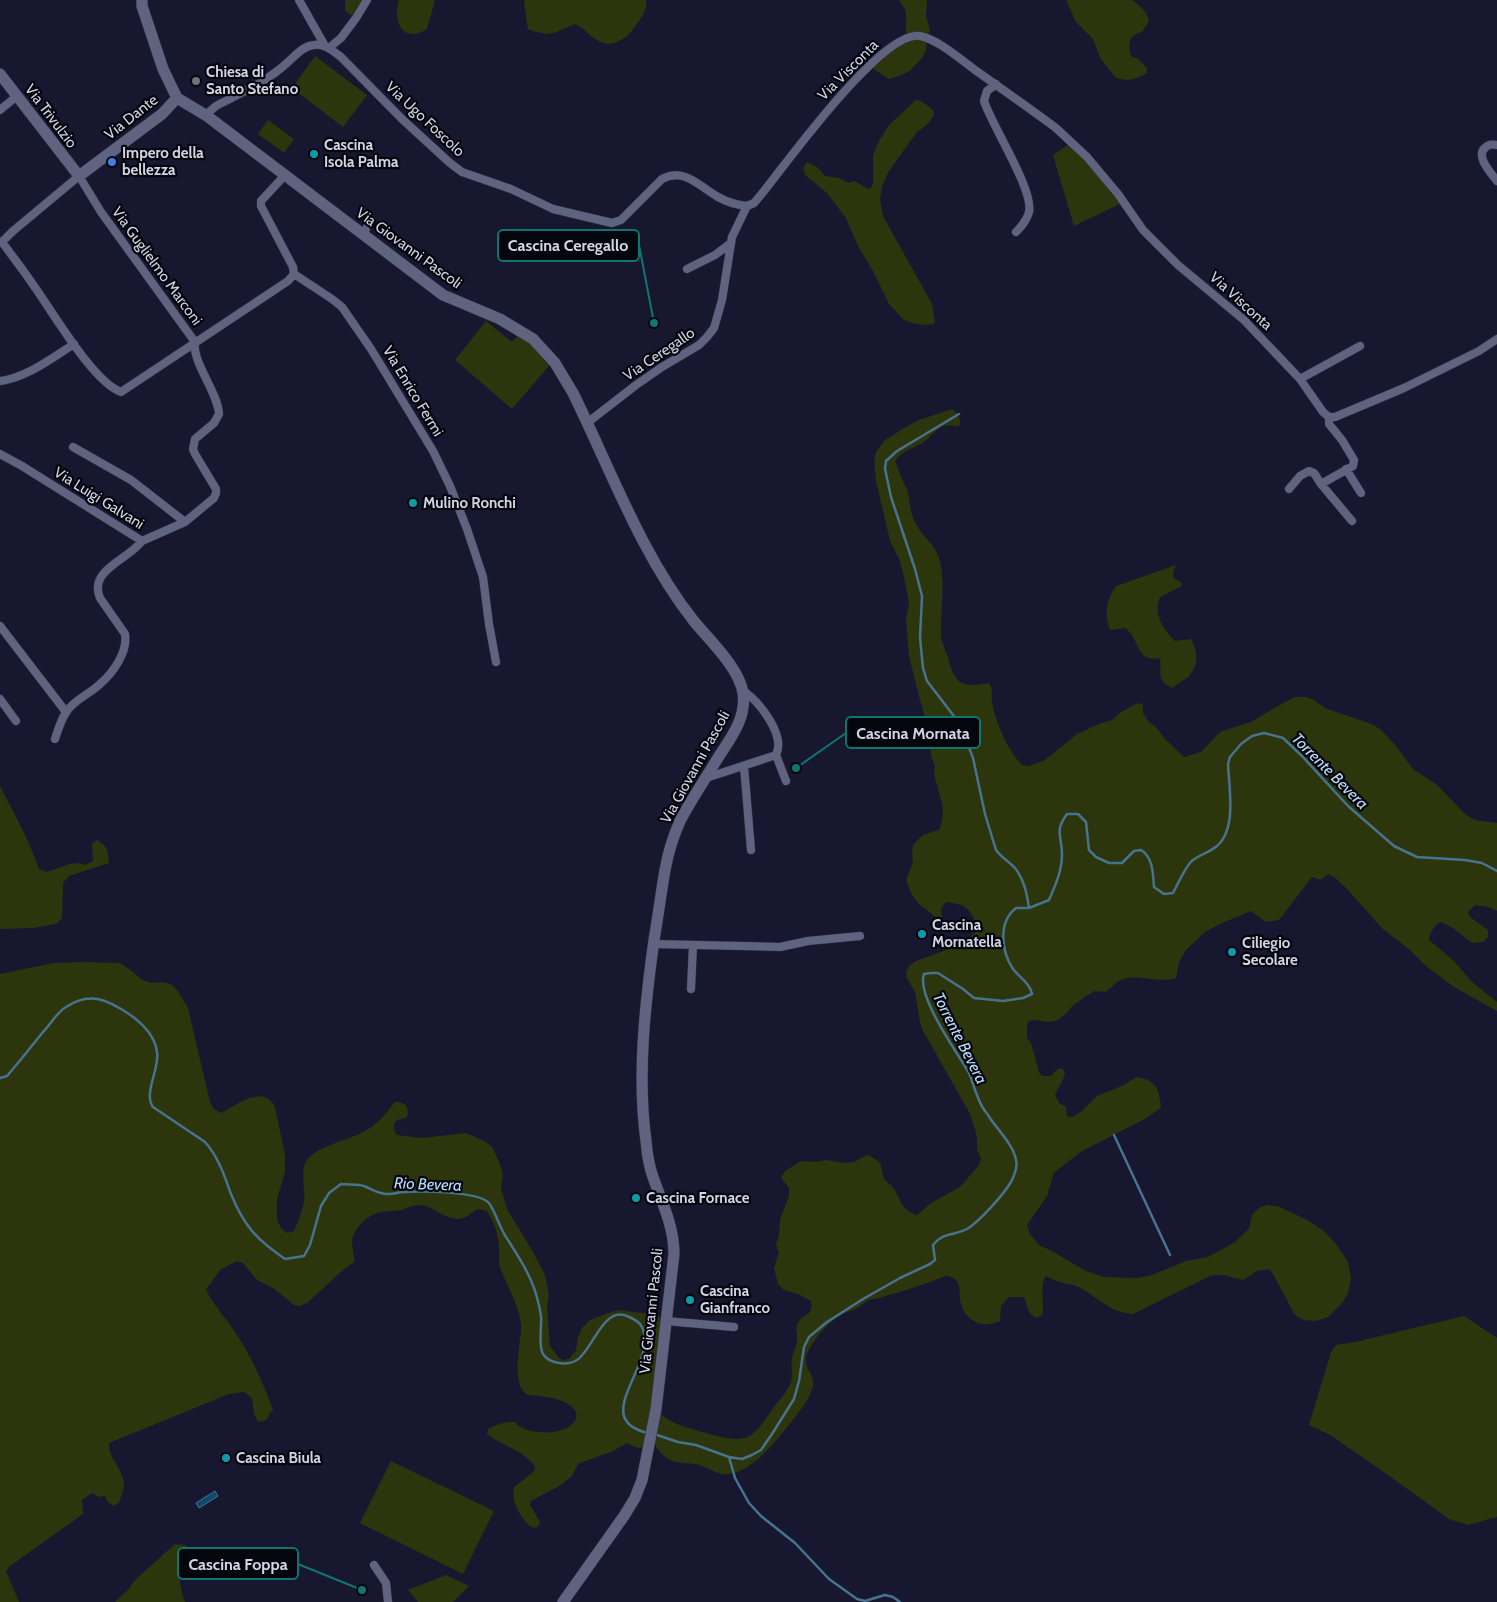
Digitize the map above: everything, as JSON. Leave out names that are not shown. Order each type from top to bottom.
[{"type":"street","points":[[142,0],[142,6],[163,69],[177,98]]},
{"type":"street","points":[[299,0],[327,47]]},
{"type":"street","points":[[207,116],[216,106],[276,73],[303,49],[314,44],[327,47],[341,38],[368,0]]},
{"type":"street","name":"Via Visconta","points":[[747,206],[754,203],[764,191],[824,113],[872,64],[896,43],[908,36],[927,38],[948,50],[996,84],[1056,128],[1077,147],[1118,194],[1143,230],[1178,265],[1244,320],[1300,379],[1323,412],[1329,417],[1329,424],[1342,440],[1354,460],[1353,466],[1346,469]]},
{"type":"street","name":"Via Ugo Foscolo","points":[[327,47],[341,57],[402,119],[462,172],[511,189],[553,209],[612,223],[621,220],[662,179],[669,175],[679,174],[691,179],[719,197],[747,206]]},
{"type":"street","name":"Via Trivulzio","points":[[0,74],[78,176]]},
{"type":"street","points":[[996,84],[988,91],[984,101],[1027,196],[1029,212],[1022,226],[1016,232]]},
{"type":"street","points":[[0,110],[17,96]]},
{"type":"street","name":"Via Giovanni Pascoli","points":[[177,98],[207,116],[443,294],[500,319],[533,339],[545,351],[560,370],[655,562],[677,599],[727,662],[739,680],[742,690],[743,706],[738,725],[680,821],[672,841],[665,870],[654,944],[643,1067],[645,1136],[656,1185],[670,1220],[674,1244],[674,1262],[650,1444],[638,1491],[615,1530],[563,1602]]},
{"type":"street","name":"Via Dante","points":[[78,176],[162,114],[177,98]]},
{"type":"street","points":[[1497,145],[1489,145],[1482,151],[1482,158],[1497,181]]},
{"type":"street","points":[[78,176],[2,242],[74,344],[103,381],[121,392],[288,281],[294,274],[293,267],[260,204],[285,175]]},
{"type":"street","name":"Via Guglielmo Marconi","points":[[78,176],[107,220],[195,342],[197,356],[217,403],[219,414],[214,423],[195,439],[194,449],[216,489],[216,494],[214,498],[185,522]]},
{"type":"street","name":"Via Ceregallo","points":[[587,422],[662,366],[699,345],[714,328],[722,300],[732,237],[747,206]]},
{"type":"street","points":[[363,213],[370,219],[370,222],[363,234]]},
{"type":"street","points":[[687,269],[702,263],[732,243]]},
{"type":"street","name":"Via Enrico Fermi","points":[[294,274],[342,307],[371,349],[433,451],[450,486],[482,577],[496,662]]},
{"type":"street","points":[[1329,417],[1335,417],[1404,388],[1497,339]]},
{"type":"street","points":[[0,381],[8,380],[42,365],[74,344]]},
{"type":"street","points":[[1300,379],[1360,346]]},
{"type":"street","points":[[73,447],[131,480],[185,522]]},
{"type":"street","name":"Via Luigi Galvani","points":[[0,454],[142,541],[185,522]]},
{"type":"street","points":[[1321,484],[1346,469],[1361,494]]},
{"type":"street","points":[[1289,489],[1300,476],[1309,471],[1314,472],[1321,484],[1352,520]]},
{"type":"street","points":[[55,739],[66,712],[100,685],[113,671],[121,657],[126,640],[125,634],[100,598],[97,592],[98,582],[105,572],[133,551],[142,541]]},
{"type":"street","points":[[0,626],[66,712]]},
{"type":"street","points":[[742,690],[753,698],[776,731],[779,745],[776,755],[786,781]]},
{"type":"street","points":[[0,699],[16,721]]},
{"type":"street","points":[[706,778],[776,755]]},
{"type":"street","points":[[744,766],[751,850]]},
{"type":"street","points":[[654,944],[780,947],[825,938],[860,936]]},
{"type":"street","points":[[691,989],[693,945]]},
{"type":"street","points":[[666,1322],[734,1327]]},
{"type":"street","points":[[374,1565],[386,1583],[388,1602]]},
{"type":"green space","points":[[345,0],[367,0],[356,16],[345,11]]},
{"type":"green space","points":[[399,0],[435,0],[427,29],[412,34],[401,28],[397,16]]},
{"type":"green space","points":[[525,0],[646,0],[646,3],[645,10],[633,30],[619,41],[608,44],[597,40],[575,24],[548,34],[528,29]]},
{"type":"green space","points":[[899,0],[927,0],[926,16],[930,30],[926,50],[922,58],[910,71],[889,79],[874,69],[872,64],[908,36],[906,13]]},
{"type":"green space","points":[[1066,0],[1132,0],[1140,6],[1149,21],[1142,32],[1137,33],[1131,38],[1129,49],[1132,57],[1138,59],[1147,68],[1147,73],[1128,80],[1116,78],[1100,58],[1093,39],[1076,22]]},
{"type":"green space","points":[[315,56],[367,95],[343,127],[292,88]]},
{"type":"green space","points":[[916,100],[923,102],[934,111],[934,115],[928,124],[917,132],[889,171],[882,186],[880,199],[883,216],[932,304],[935,323],[927,325],[904,320],[889,304],[858,246],[846,218],[827,193],[805,175],[803,168],[807,162],[817,167],[825,176],[839,178],[849,183],[853,181],[870,189],[873,184],[873,155],[879,141],[889,125]]},
{"type":"green space","points":[[268,120],[294,139],[284,153],[258,134]]},
{"type":"green space","points":[[1069,144],[1097,174],[1120,204],[1074,226],[1053,155]]},
{"type":"green space","points":[[486,321],[512,342],[519,335],[536,350],[549,366],[512,409],[455,360]]},
{"type":"green space","points":[[952,409],[959,417],[959,427],[946,425],[938,429],[927,440],[907,451],[895,461],[908,491],[913,518],[935,549],[940,562],[942,571],[941,636],[952,671],[960,682],[968,685],[989,683],[992,689],[993,707],[1000,729],[1011,750],[1022,765],[1029,766],[1045,760],[1077,734],[1112,720],[1121,712],[1138,703],[1143,705],[1143,713],[1148,721],[1184,757],[1201,752],[1222,731],[1251,722],[1295,697],[1306,697],[1325,708],[1374,725],[1396,746],[1413,769],[1436,784],[1466,815],[1475,820],[1497,823],[1497,911],[1489,907],[1475,905],[1468,912],[1470,917],[1488,930],[1488,937],[1483,942],[1472,943],[1453,928],[1441,922],[1433,929],[1429,940],[1454,961],[1471,981],[1497,1002],[1497,1011],[1454,987],[1426,966],[1410,950],[1383,929],[1347,889],[1328,874],[1321,880],[1312,877],[1279,920],[1266,922],[1251,911],[1205,932],[1186,950],[1179,962],[1176,978],[1162,980],[1128,978],[1121,980],[1105,992],[1095,991],[1085,997],[1060,1019],[1050,1022],[1032,1020],[1027,1025],[1027,1038],[1031,1043],[1039,1072],[1042,1076],[1051,1076],[1059,1069],[1063,1069],[1065,1073],[1055,1095],[1059,1103],[1066,1107],[1067,1116],[1072,1117],[1081,1112],[1097,1096],[1124,1085],[1136,1077],[1148,1080],[1155,1086],[1161,1108],[1143,1120],[1082,1151],[1054,1173],[1047,1196],[1027,1225],[1030,1234],[1039,1245],[1086,1271],[1104,1277],[1138,1278],[1152,1275],[1186,1261],[1208,1257],[1235,1242],[1249,1229],[1252,1215],[1260,1207],[1268,1205],[1280,1207],[1307,1220],[1324,1231],[1336,1244],[1348,1262],[1351,1278],[1348,1293],[1343,1302],[1328,1317],[1316,1321],[1304,1320],[1295,1315],[1269,1269],[1257,1271],[1243,1280],[1224,1275],[1210,1276],[1133,1314],[1124,1313],[1110,1307],[1076,1286],[1058,1282],[1046,1276],[1042,1289],[1042,1315],[1037,1318],[1032,1315],[1028,1310],[1024,1297],[1009,1297],[1001,1306],[1000,1321],[982,1324],[971,1319],[963,1310],[959,1285],[955,1279],[945,1276],[900,1292],[868,1300],[859,1307],[839,1316],[828,1325],[813,1342],[807,1354],[806,1363],[813,1382],[809,1397],[776,1441],[760,1458],[741,1471],[721,1474],[700,1465],[669,1460],[654,1444],[640,1448],[627,1443],[613,1451],[578,1464],[572,1476],[561,1485],[531,1501],[530,1505],[540,1522],[536,1528],[531,1527],[523,1519],[515,1504],[513,1493],[514,1487],[532,1473],[535,1467],[526,1457],[494,1439],[487,1432],[489,1428],[506,1422],[515,1422],[525,1429],[533,1431],[558,1431],[570,1426],[576,1420],[576,1413],[570,1405],[562,1401],[528,1395],[522,1390],[518,1373],[521,1332],[520,1318],[500,1267],[498,1237],[492,1219],[487,1211],[478,1209],[466,1217],[458,1219],[449,1218],[426,1206],[419,1205],[401,1210],[377,1213],[368,1217],[353,1236],[354,1262],[307,1303],[299,1306],[294,1305],[273,1288],[257,1280],[243,1263],[237,1261],[220,1270],[206,1290],[237,1335],[257,1371],[273,1409],[266,1420],[258,1422],[254,1414],[252,1398],[244,1392],[229,1394],[109,1443],[109,1449],[121,1473],[124,1484],[119,1503],[113,1506],[107,1501],[105,1496],[99,1497],[92,1493],[82,1500],[83,1514],[10,1566],[6,1571],[19,1602],[0,1602],[0,974],[54,963],[120,963],[141,979],[151,983],[171,984],[188,1008],[210,1102],[214,1109],[221,1113],[249,1098],[256,1097],[270,1100],[275,1107],[285,1155],[285,1172],[277,1199],[277,1220],[281,1228],[287,1233],[294,1231],[300,1216],[304,1197],[303,1169],[307,1160],[318,1151],[358,1135],[370,1128],[382,1118],[395,1102],[404,1104],[408,1111],[407,1117],[397,1120],[394,1124],[397,1135],[422,1138],[466,1133],[486,1142],[492,1147],[500,1164],[503,1175],[501,1188],[507,1209],[545,1275],[549,1295],[547,1307],[550,1346],[559,1358],[569,1359],[576,1350],[582,1328],[590,1320],[619,1310],[657,1315],[663,1320],[656,1409],[667,1419],[679,1425],[720,1437],[740,1439],[753,1433],[784,1394],[792,1378],[792,1358],[797,1342],[797,1325],[811,1310],[811,1301],[798,1294],[784,1290],[778,1284],[774,1268],[779,1253],[776,1245],[780,1220],[789,1196],[789,1188],[781,1178],[785,1171],[801,1161],[854,1162],[867,1155],[879,1162],[886,1182],[894,1189],[907,1210],[917,1215],[931,1203],[960,1187],[979,1165],[981,1158],[977,1150],[975,1129],[969,1112],[923,1031],[915,992],[907,978],[906,972],[909,966],[916,961],[964,943],[978,927],[967,908],[954,903],[947,902],[943,905],[941,910],[942,917],[939,920],[918,903],[911,893],[906,880],[913,862],[913,845],[923,835],[940,828],[943,807],[934,774],[935,767],[931,755],[927,724],[909,656],[906,619],[909,603],[904,577],[900,561],[890,541],[876,481],[874,461],[876,452],[885,440],[919,420]]},
{"type":"green space","points":[[1176,565],[1173,573],[1174,578],[1182,583],[1182,586],[1160,597],[1158,610],[1160,621],[1175,641],[1191,639],[1195,648],[1196,663],[1189,676],[1173,688],[1167,685],[1160,676],[1160,658],[1152,659],[1146,657],[1139,649],[1130,632],[1125,628],[1110,630],[1107,607],[1116,586]]},
{"type":"green space","points":[[0,786],[26,837],[39,869],[47,872],[70,864],[79,863],[85,865],[93,861],[92,844],[97,840],[107,849],[109,863],[69,876],[63,883],[62,918],[56,924],[33,928],[0,929]]},
{"type":"green space","points":[[1464,1316],[1497,1338],[1497,1517],[1468,1525],[1449,1519],[1330,1435],[1309,1425],[1331,1352],[1336,1345]]},
{"type":"green space","points":[[391,1461],[494,1511],[463,1574],[360,1523]]},
{"type":"green space","points":[[175,1544],[186,1545],[186,1553],[180,1576],[185,1602],[115,1602],[136,1579]]},
{"type":"green space","points":[[446,1575],[469,1586],[453,1602],[418,1602],[408,1590]]},
{"type":"water","points":[[215,1491],[218,1496],[199,1508],[196,1503]]},
{"type":"waterway","points":[[959,414],[897,451],[886,461],[885,469],[891,497],[922,596],[920,638],[923,668],[927,681],[960,724],[973,758],[985,814],[996,850],[1014,867],[1023,881],[1029,908]]},
{"type":"waterway","name":"Torrente Bevera","points":[[654,1434],[678,1442],[696,1445],[729,1457],[742,1459],[761,1450],[794,1399],[799,1381],[804,1347],[809,1337],[827,1322],[863,1299],[930,1264],[935,1260],[933,1245],[937,1241],[945,1236],[967,1229],[991,1207],[1008,1187],[1016,1168],[1015,1154],[983,1108],[969,1073],[939,1024],[926,996],[923,984],[924,974],[938,973],[974,998],[1003,1001],[1023,998],[1032,994],[1029,987],[1009,962],[1004,945],[1004,929],[1006,921],[1016,908],[1029,908],[1049,900],[1061,867],[1062,848],[1060,830],[1067,814],[1078,814],[1086,822],[1089,850],[1096,857],[1109,863],[1122,863],[1134,851],[1141,850],[1150,861],[1154,887],[1164,894],[1173,893],[1190,862],[1217,846],[1223,839],[1230,819],[1228,764],[1230,757],[1241,744],[1252,736],[1264,733],[1283,738],[1348,806],[1394,846],[1417,857],[1465,860],[1482,863],[1497,871]]},
{"type":"waterway","name":"Rio Bevera","points":[[0,1078],[7,1076],[57,1015],[66,1007],[83,999],[91,998],[106,1001],[121,1009],[143,1026],[151,1035],[156,1046],[157,1059],[150,1095],[153,1107],[205,1142],[218,1160],[231,1194],[246,1224],[259,1239],[285,1259],[304,1256],[310,1245],[321,1206],[329,1193],[341,1184],[361,1185],[385,1194],[435,1192],[461,1194],[483,1199],[491,1206],[530,1279],[541,1316],[541,1346],[546,1357],[561,1363],[571,1363],[577,1360],[611,1317],[619,1315],[629,1317],[640,1324],[645,1338],[643,1353],[624,1401],[624,1415],[631,1426],[648,1433]]},
{"type":"waterway","points":[[1114,1135],[1170,1255]]},
{"type":"waterway","points":[[729,1457],[735,1478],[749,1503],[761,1516],[795,1543],[829,1579],[857,1599],[865,1601],[885,1595],[893,1597],[900,1602]]},
{"type":"place","name":"Chiesa di Santo Stefano","points":[[196,81]]},
{"type":"place","name":"Cascina Isola Palma","points":[[314,154]]},
{"type":"place","name":"Impero della bellezza","points":[[112,162]]},
{"type":"place","name":"Cascina Ceregallo","points":[[654,323]]},
{"type":"place","name":"Mulino Ronchi","points":[[413,503]]},
{"type":"place","name":"Cascina Mornata","points":[[796,768]]},
{"type":"place","name":"Cascina Mornatella","points":[[922,934]]},
{"type":"place","name":"Ciliegio Secolare","points":[[1232,952]]},
{"type":"place","name":"Cascina Fornace","points":[[636,1198]]},
{"type":"place","name":"Cascina Gianfranco","points":[[690,1300]]},
{"type":"place","name":"Cascina Biula","points":[[226,1458]]},
{"type":"place","name":"Cascina Foppa","points":[[362,1590]]}]
